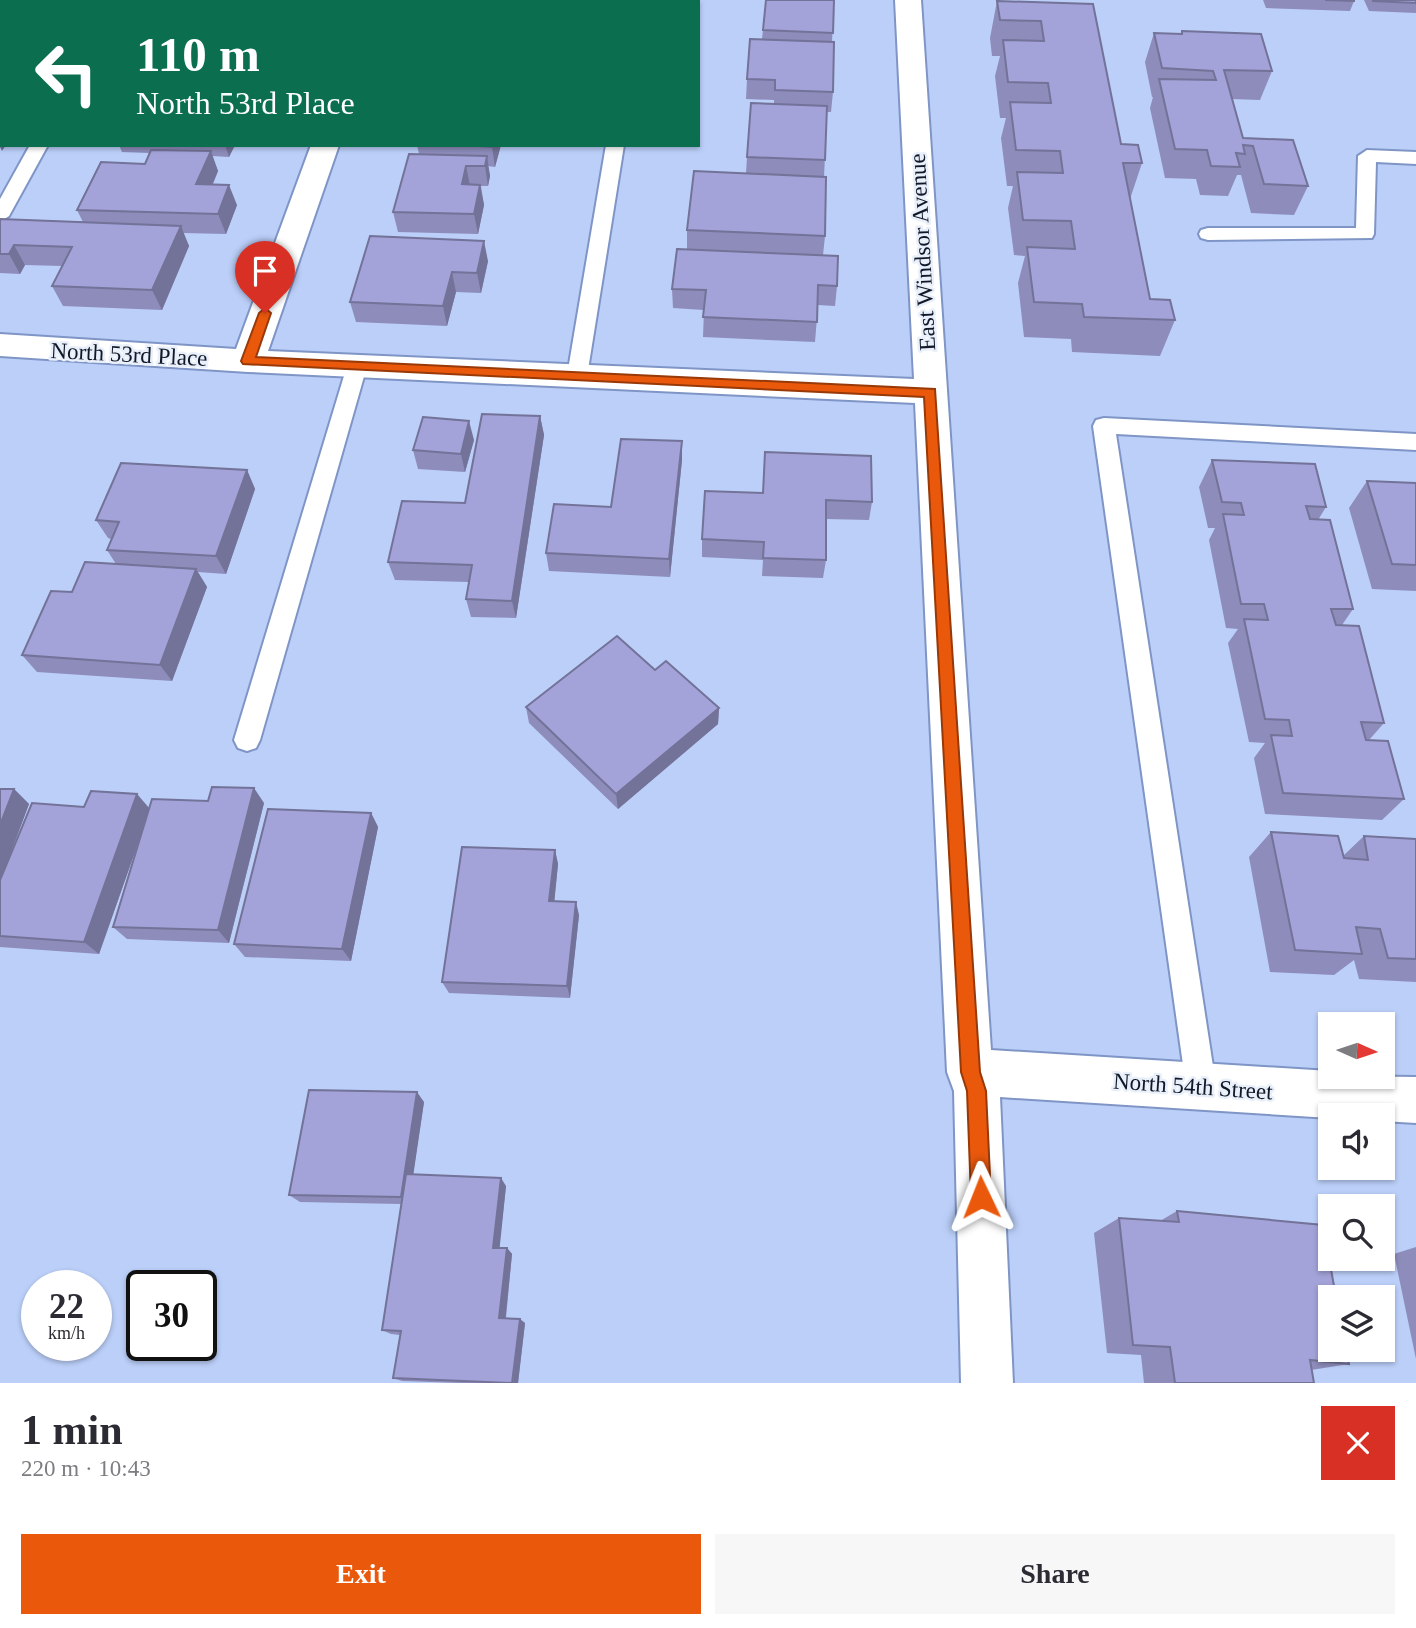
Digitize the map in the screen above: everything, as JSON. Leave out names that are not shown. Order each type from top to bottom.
[{"type":"street","name":"East Windsor Avenue","points":[[908,0],[970,1072],[977,1091],[987,1383]]},
{"type":"street","points":[[248,361],[324,147]]},
{"type":"street","name":"North 53rd Place","points":[[0,345],[248,361],[930,392]]},
{"type":"street","name":"North 54th Street","points":[[970,1072],[1416,1100]]},
{"type":"lane","points":[[0,216],[38,147]]},
{"type":"lane","points":[[577,376],[615,147]]},
{"type":"lane","points":[[1208,233],[1365,234],[1367,156],[1416,158]]},
{"type":"lane","points":[[247,740],[357,366]]},
{"type":"lane","points":[[1200,1086],[1104,426],[1416,442]]},
{"type":"building","points":[[766,0],[834,0],[833,33],[763,30]]},
{"type":"building","points":[[1416,0],[1416,3],[1373,1]]},
{"type":"building","points":[[997,1],[1093,4],[1121,144],[1138,145],[1142,163],[1123,163],[1150,299],[1170,300],[1175,320],[1084,317],[1082,304],[1034,302],[1027,247],[1075,249],[1071,221],[1023,220],[1017,172],[1063,173],[1060,151],[1016,150],[1010,102],[1051,103],[1048,83],[1008,82],[1003,40],[1044,41],[1041,21],[1000,20]]},
{"type":"building","points":[[1182,31],[1261,34],[1272,71],[1224,70],[1243,138],[1293,140],[1308,186],[1264,184],[1253,146],[1243,145],[1245,154],[1236,153],[1240,167],[1211,166],[1207,150],[1175,149],[1159,79],[1216,80],[1213,71],[1162,68],[1154,33],[1182,34]]},
{"type":"building","points":[[750,39],[834,42],[833,92],[775,90],[775,80],[747,79]]},
{"type":"building","points":[[751,103],[827,106],[825,160],[747,157]]},
{"type":"building","points":[[151,150],[211,151],[196,184],[229,185],[218,214],[77,210],[101,162],[145,164]]},
{"type":"building","points":[[409,154],[487,156],[485,166],[466,166],[462,184],[480,185],[474,214],[393,212]]},
{"type":"building","points":[[694,171],[826,177],[825,236],[687,230]]},
{"type":"building","points":[[0,219],[181,226],[152,290],[52,286],[72,247],[14,245],[9,254],[0,254]]},
{"type":"building","points":[[370,236],[484,241],[477,273],[452,272],[443,306],[350,302]]},
{"type":"building","points":[[677,249],[838,256],[837,286],[818,285],[817,322],[703,317],[706,290],[672,289]]},
{"type":"building","points":[[482,414],[540,416],[512,601],[466,599],[472,565],[388,562],[402,501],[465,503]]},
{"type":"building","points":[[423,417],[469,421],[461,454],[413,450]]},
{"type":"building","points":[[621,439],[682,441],[669,559],[546,553],[554,504],[611,507]]},
{"type":"building","points":[[765,452],[871,456],[872,502],[826,500],[826,560],[763,558],[764,542],[702,539],[705,491],[763,493]]},
{"type":"building","points":[[1212,460],[1315,464],[1326,507],[1306,506],[1310,519],[1330,520],[1353,609],[1331,609],[1336,625],[1359,626],[1384,723],[1361,722],[1366,740],[1388,741],[1404,799],[1283,793],[1271,735],[1292,736],[1289,720],[1265,719],[1244,619],[1268,620],[1264,604],[1241,604],[1223,514],[1244,515],[1241,503],[1222,502]]},
{"type":"building","points":[[121,463],[247,470],[216,556],[107,550],[119,522],[96,520]]},
{"type":"building","points":[[1367,481],[1416,483],[1416,565],[1392,564]]},
{"type":"building","points":[[85,562],[196,569],[160,665],[22,655],[51,591],[72,592]]},
{"type":"building","points":[[617,636],[655,670],[666,661],[719,708],[616,794],[526,707]]},
{"type":"building","points":[[212,787],[254,788],[218,930],[113,927],[152,799],[208,801]]},
{"type":"building","points":[[0,789],[14,789],[0,825]]},
{"type":"building","points":[[91,791],[137,794],[84,942],[0,936],[0,880],[32,803],[84,807]]},
{"type":"building","points":[[268,809],[371,813],[342,949],[234,944]]},
{"type":"building","points":[[1271,832],[1338,836],[1344,858],[1368,860],[1364,836],[1416,839],[1416,959],[1388,958],[1380,929],[1356,927],[1362,954],[1295,950]]},
{"type":"building","points":[[462,847],[555,850],[549,901],[576,902],[567,986],[442,982]]},
{"type":"building","points":[[309,1090],[417,1092],[401,1197],[289,1195]]},
{"type":"building","points":[[406,1174],[501,1178],[493,1248],[507,1248],[499,1318],[520,1319],[512,1383],[393,1378],[401,1331],[382,1330]]},
{"type":"building","points":[[1177,1211],[1318,1225],[1318,1271],[1331,1271],[1334,1285],[1318,1285],[1318,1361],[1310,1360],[1314,1383],[1175,1383],[1170,1347],[1133,1345],[1119,1218],[1179,1222]]},
{"type":"route","points":[[265,313],[248,361],[930,392],[970,1072],[977,1091],[981,1197]]}]
